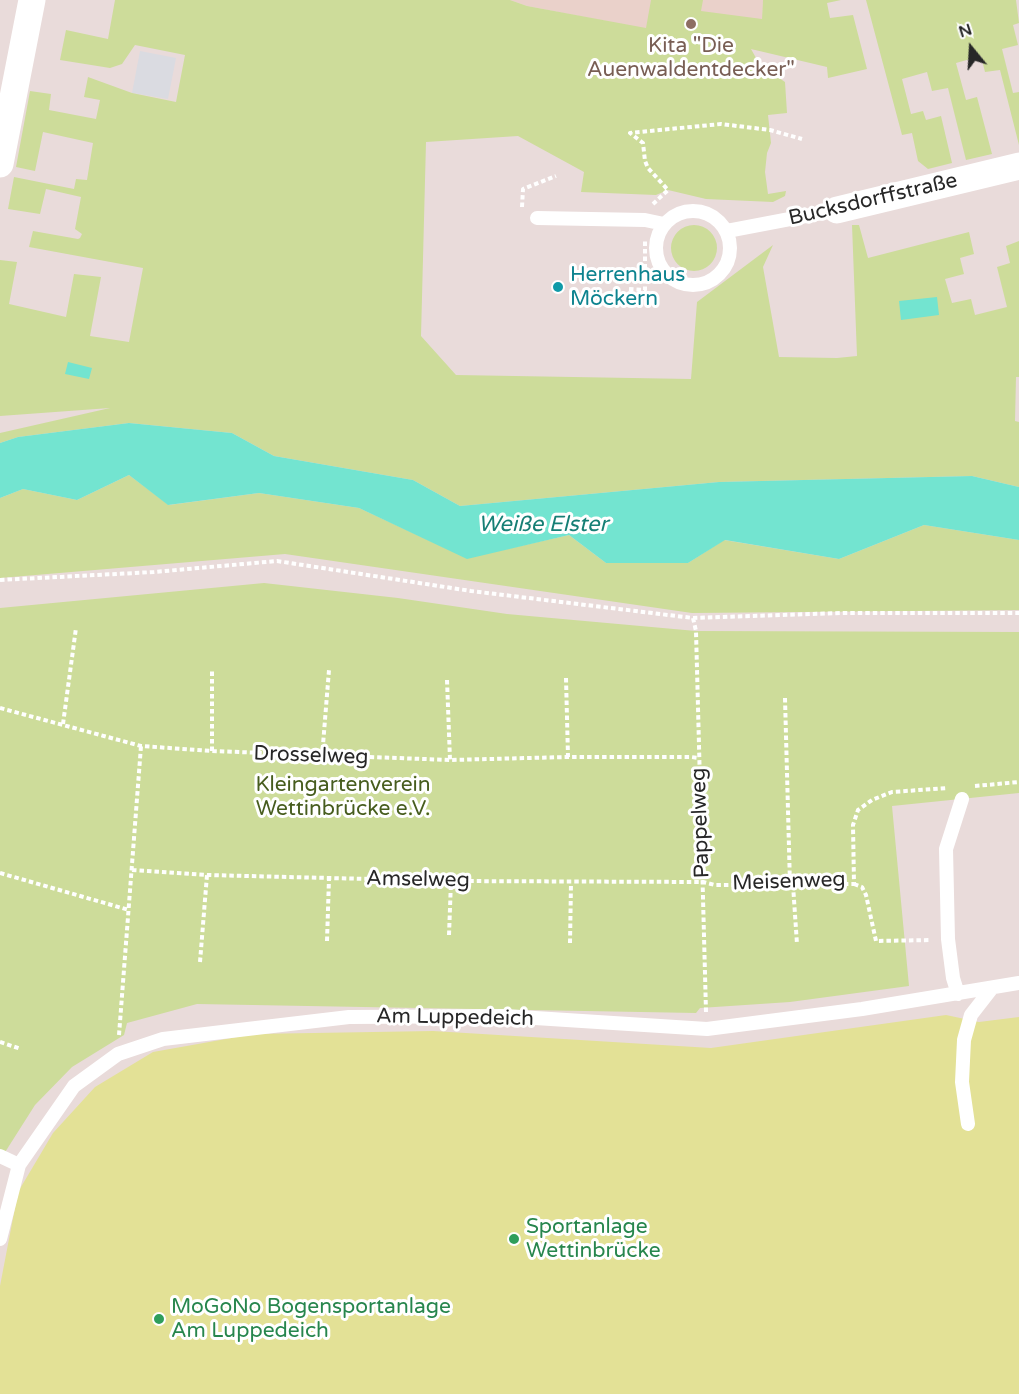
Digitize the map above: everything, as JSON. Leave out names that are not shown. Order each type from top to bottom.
[{"type":"street","points":[[0,164],[32,0]]},
{"type":"street","name":"Bucksdorffstraße","points":[[837,210],[1019,166]]},
{"type":"lane","name":"Bucksdorffstraße","points":[[727,231],[837,210]]},
{"type":"lane","points":[[686,211],[698,211],[711,215],[727,231],[730,254],[727,265],[711,282],[698,285],[685,285],[669,276],[658,261],[656,248],[658,236],[664,224],[674,216],[686,211]]},
{"type":"lane","points":[[537,218],[645,220],[664,224]]},
{"type":"lane","points":[[958,994],[953,978],[948,939],[946,849],[962,799]]},
{"type":"lane","name":"Am Luppedeich","points":[[0,1239],[19,1165],[74,1086],[118,1054],[164,1039],[349,1017],[504,1016],[707,1029],[958,994],[1019,983]]},
{"type":"lane","points":[[968,1124],[962,1082],[964,1040],[971,1015],[992,988]]},
{"type":"lane","points":[[0,1156],[19,1165]]},
{"type":"path","points":[[629,289],[645,290],[646,214],[668,190],[648,168],[643,142],[630,133],[721,124],[770,130],[802,139]]},
{"type":"path","points":[[536,185],[556,176]]},
{"type":"path","points":[[0,580],[154,572],[277,561],[471,591],[693,618],[843,613],[1019,614]]},
{"type":"path","name":"Pappelweg","points":[[693,618],[696,632],[707,1029]]},
{"type":"path","points":[[63,724],[76,628]]},
{"type":"path","points":[[322,757],[329,670]]},
{"type":"path","points":[[212,671],[212,751]]},
{"type":"path","points":[[566,678],[568,757]]},
{"type":"path","points":[[447,680],[450,760]]},
{"type":"path","points":[[784,698],[792,885],[797,944]]},
{"type":"path","name":"Drosselweg","points":[[0,708],[141,746],[322,757],[450,760],[568,757],[699,758]]},
{"type":"path","points":[[118,1054],[141,746]]},
{"type":"path","points":[[973,786],[1019,782]]},
{"type":"path","name":"Meisenweg","points":[[704,882],[715,885],[854,884],[853,825],[858,810],[872,800],[892,792],[950,788]]},
{"type":"path","name":"Amselweg","points":[[132,870],[451,881],[704,882]]},
{"type":"path","points":[[0,873],[129,910]]},
{"type":"path","points":[[200,962],[207,874]]},
{"type":"path","points":[[327,941],[329,878]]},
{"type":"path","points":[[449,935],[451,881]]},
{"type":"path","points":[[570,943],[571,883]]},
{"type":"path","points":[[854,884],[862,887],[866,895],[876,941],[948,939]]},
{"type":"path","points":[[0,1042],[21,1049]]},
{"type":"shaded area","name":"Kita \"Die Auenwaldentdecker\"","points":[[510,0],[763,0],[761,51],[527,6]]},
{"type":"shaded area","points":[[140,51],[176,58],[168,99],[132,93]]},
{"type":"shaded area","name":"Sportanlage Wettinbrücke","points":[[946,1015],[979,1022],[1019,1017],[1019,1394],[0,1394],[0,1286],[18,1192],[53,1133],[95,1087],[153,1052],[254,1034],[433,1031],[711,1048]]},
{"type":"green space","points":[[115,0],[510,0],[527,6],[646,28],[651,0],[703,0],[701,11],[762,19],[763,0],[841,0],[827,3],[830,18],[853,15],[867,69],[828,78],[827,67],[751,49],[760,65],[785,82],[787,113],[768,115],[771,143],[767,153],[765,172],[768,194],[786,191],[785,196],[773,202],[706,199],[668,190],[656,195],[581,192],[584,172],[518,136],[426,142],[421,336],[456,375],[691,379],[697,302],[773,245],[763,267],[779,357],[857,356],[852,225],[859,225],[868,258],[969,232],[974,254],[960,258],[964,274],[945,279],[952,303],[971,299],[975,315],[1007,307],[997,267],[1010,263],[1006,246],[1019,241],[1019,377],[1016,377],[1015,421],[1019,422],[1019,487],[972,476],[719,482],[460,506],[413,480],[274,456],[232,433],[129,423],[18,437],[0,443],[0,433],[110,408],[0,416],[0,260],[17,262],[9,304],[66,317],[74,274],[101,277],[90,336],[129,342],[143,268],[29,247],[33,231],[80,238],[82,234],[75,229],[81,197],[46,189],[40,214],[8,209],[14,177],[74,189],[76,179],[87,180],[93,143],[43,132],[35,171],[16,167],[30,91],[51,94],[49,110],[96,119],[100,100],[84,97],[88,77],[132,93],[176,102],[185,55],[135,45],[122,64],[110,68],[60,60],[66,30],[108,39]]},
{"type":"green space","points":[[866,0],[1016,0],[1019,23],[1013,25],[1018,45],[1002,49],[1013,93],[1019,92],[1019,145],[1000,70],[985,72],[981,56],[956,63],[966,100],[977,97],[992,154],[966,160],[948,88],[932,91],[927,72],[902,79],[911,114],[923,111],[926,120],[941,116],[952,163],[928,169],[918,161],[912,133],[902,135]]},
{"type":"green space","points":[[694,225],[710,232],[717,248],[710,264],[694,271],[678,264],[671,248],[678,232]]},
{"type":"green space","points":[[129,475],[169,505],[259,493],[359,508],[467,558],[569,535],[606,563],[688,563],[724,540],[839,559],[924,525],[1019,540],[1019,610],[692,613],[285,554],[0,578],[0,498],[23,489],[77,500]]},
{"type":"green space","name":"Kleingartenverein Wettinbrücke e.V.","points":[[264,583],[398,598],[507,614],[696,631],[1019,632],[1019,793],[892,806],[909,986],[790,1002],[700,1008],[696,1013],[197,1004],[127,1023],[124,1035],[72,1067],[35,1105],[2,1157],[0,1156],[0,608]]},
{"type":"water","points":[[937,297],[939,315],[901,320],[899,301]]},
{"type":"water","points":[[68,362],[92,368],[89,379],[65,374]]},
{"type":"water","name":"Weiße Elster","points":[[129,423],[232,433],[274,456],[413,480],[460,506],[719,482],[972,476],[1019,487],[1019,540],[924,525],[839,559],[725,540],[688,563],[606,563],[569,535],[467,559],[359,508],[259,493],[168,505],[129,475],[77,500],[23,489],[0,498],[0,443],[18,437]]},
{"type":"place","name":"Kita \"Die Auenwaldentdecker\"","points":[[691,24]]},
{"type":"place","name":"Herrenhaus Möckern","points":[[558,287]]},
{"type":"place","name":"Sportanlage Wettinbrücke","points":[[514,1239]]},
{"type":"place","name":"MoGoNo Bogensportanlage Am Luppedeich","points":[[159,1319]]}]
